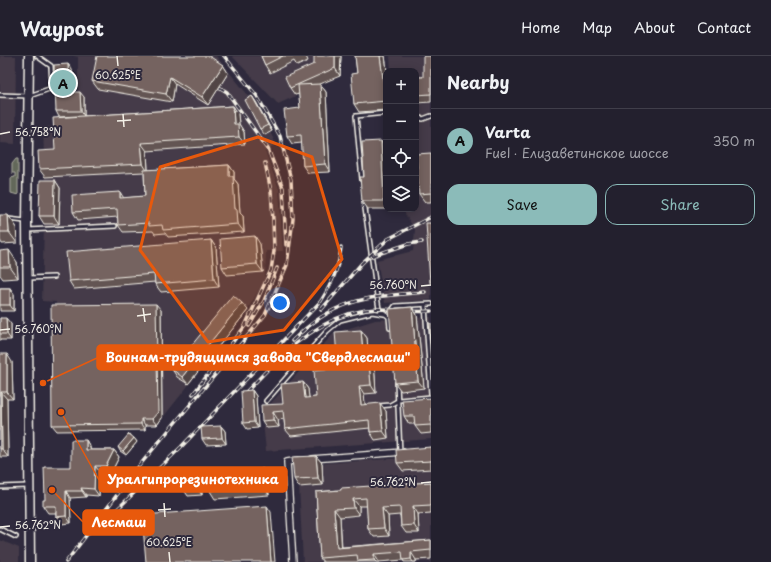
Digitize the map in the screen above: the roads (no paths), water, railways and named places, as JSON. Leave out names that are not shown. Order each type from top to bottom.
[{"type":"main road","points":[[29,56],[27,226],[30,562]]},
{"type":"street","points":[[293,562],[287,462],[408,452]]},
{"type":"lane","points":[[0,95],[29,96],[52,88],[51,66],[37,56]]},
{"type":"lane","points":[[362,187],[356,116],[383,113]]},
{"type":"lane","points":[[419,118],[423,119],[431,116]]},
{"type":"lane","points":[[363,195],[376,296],[379,309],[389,317]]},
{"type":"lane","points":[[0,218],[27,226],[115,226]]},
{"type":"lane","points":[[28,278],[54,278]]},
{"type":"lane","points":[[391,332],[389,317],[395,306],[431,304]]},
{"type":"lane","points":[[425,305],[431,394]]},
{"type":"lane","points":[[266,401],[327,331],[340,320],[372,312],[385,314]]},
{"type":"lane","points":[[396,377],[399,400],[400,453]]},
{"type":"lane","points":[[374,407],[390,405],[399,400],[431,398]]},
{"type":"lane","points":[[0,487],[30,486]]},
{"type":"lane","points":[[0,529],[16,537]]},
{"type":"railway","points":[[66,562],[139,466],[265,315],[287,265],[293,219],[291,180],[280,136],[257,96],[224,56]]},
{"type":"railway","points":[[219,87],[227,92],[268,149],[283,188],[286,245]]},
{"type":"railway","points":[[193,394],[245,326],[271,270],[274,251],[273,220],[271,191],[265,163]]},
{"type":"railway","points":[[321,310],[362,263],[388,239],[431,217]]},
{"type":"railway","points":[[372,256],[408,244],[422,242]]},
{"type":"railway","points":[[100,526],[181,447],[321,301],[339,262],[341,247]]},
{"type":"railway","points":[[249,326],[264,301],[277,268]]},
{"type":"railway","points":[[292,341],[323,316],[353,302],[369,298],[425,292]]},
{"type":"railway","points":[[270,363],[307,335],[347,314],[378,309],[418,312],[431,311]]},
{"type":"railway","points":[[246,392],[276,361]]},
{"type":"place","name":"Varta","points":[[63,83]]},
{"type":"place","name":"Воинам-трудящимся завода \"Свердлесмаш\"","points":[[43,383]]},
{"type":"place","name":"Уралгипрорезинотехника","points":[[61,412]]},
{"type":"place","name":"Лесмаш","points":[[52,490]]}]
